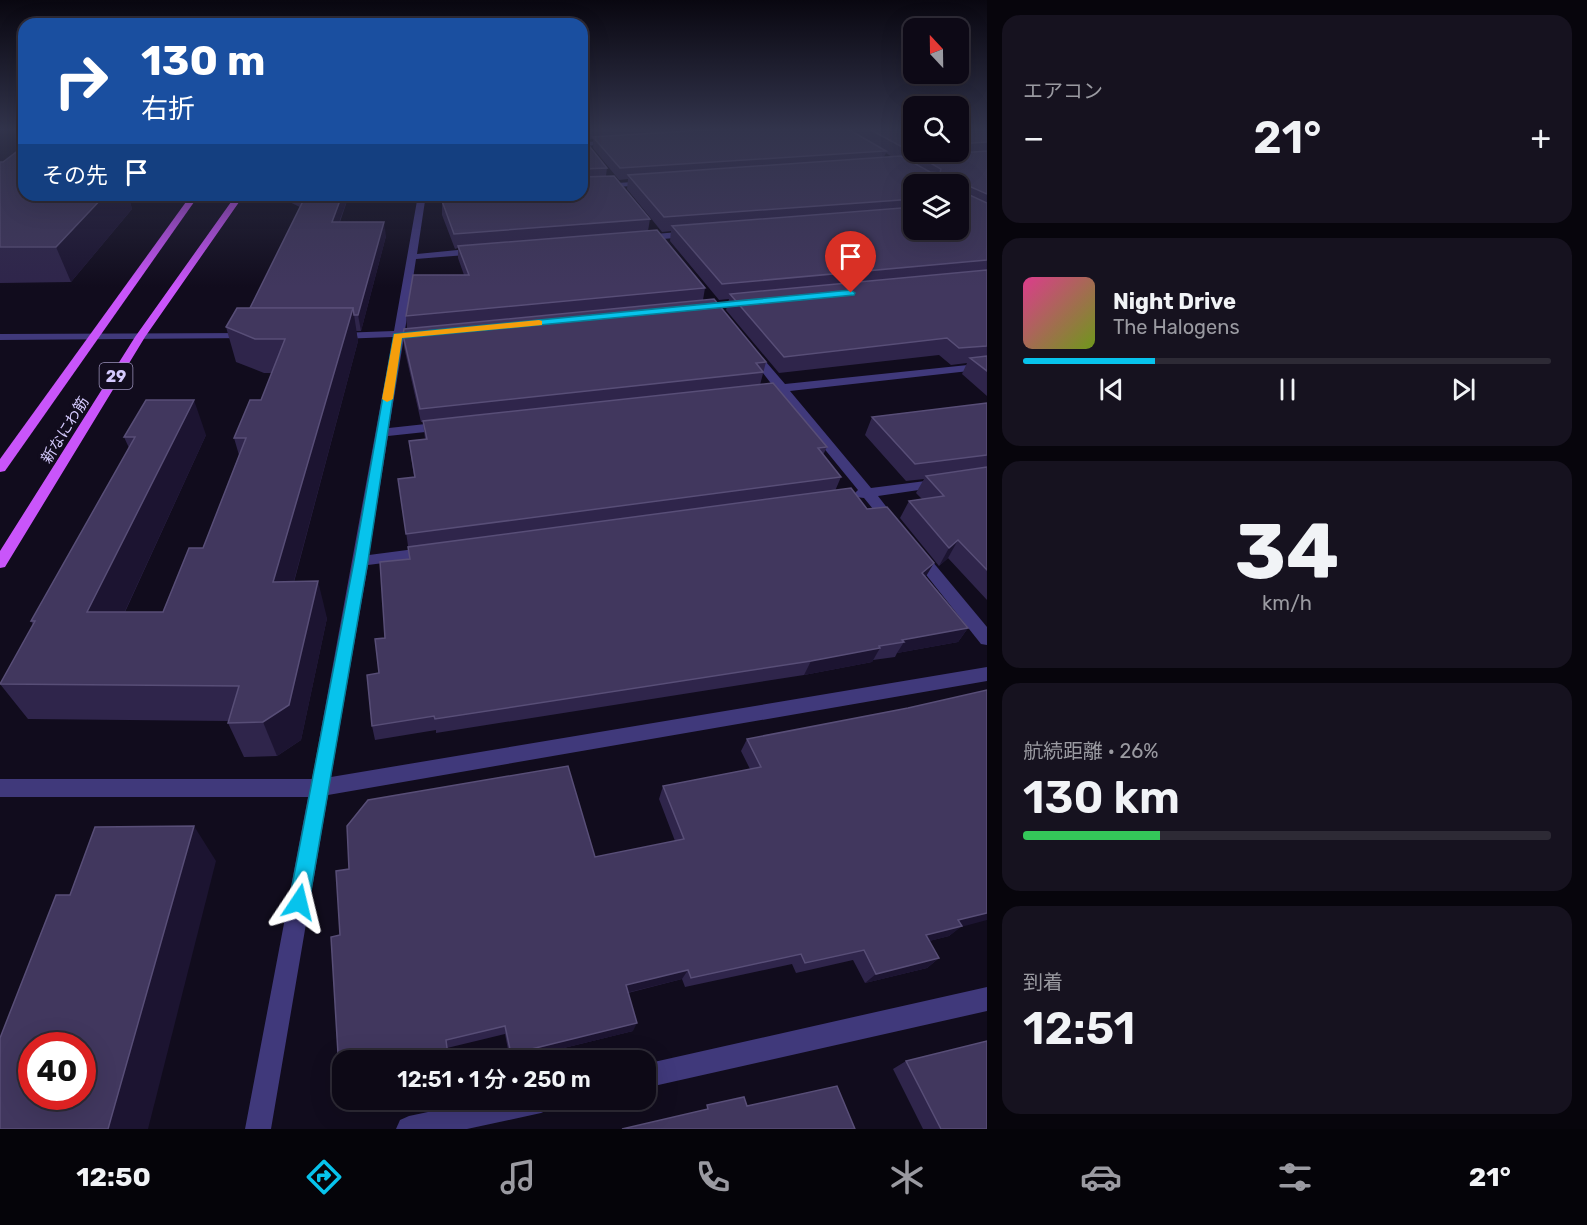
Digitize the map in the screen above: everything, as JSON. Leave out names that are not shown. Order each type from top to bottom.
[{"type":"main road","name":"新なにわ筋","points":[[0,468],[191,201]]},
{"type":"main road","name":"新なにわ筋","points":[[0,563],[141,337],[236,201]]},
{"type":"street","points":[[588,187],[662,182]]},
{"type":"street","points":[[258,1129],[361,561],[421,201]]},
{"type":"street","points":[[634,239],[704,233]]},
{"type":"street","points":[[412,257],[494,250]]},
{"type":"street","points":[[691,308],[762,302]]},
{"type":"street","points":[[326,336],[398,336],[433,332]]},
{"type":"street","points":[[0,337],[266,336]]},
{"type":"street","points":[[745,343],[897,529]]},
{"type":"street","points":[[759,391],[987,366]]},
{"type":"street","points":[[382,433],[452,425]]},
{"type":"street","points":[[845,496],[954,482]]},
{"type":"street","points":[[912,547],[987,639]]},
{"type":"street","points":[[361,561],[442,550]]},
{"type":"street","points":[[0,788],[320,788],[987,674]]},
{"type":"street","points":[[656,1074],[987,999]]},
{"type":"street","points":[[409,1129],[495,1110]]},
{"type":"building","points":[[0,182],[18,182],[18,201],[99,201],[56,247],[0,247]]},
{"type":"building","points":[[588,182],[619,182],[650,219],[454,234],[442,201],[588,201]]},
{"type":"building","points":[[634,182],[903,182],[903,200],[664,217]]},
{"type":"building","points":[[969,182],[987,182],[987,194],[969,186]]},
{"type":"building","points":[[969,195],[987,203],[987,260],[722,284],[672,226],[903,208],[903,240],[969,240]]},
{"type":"building","points":[[303,201],[340,201],[332,222],[384,222],[358,315],[354,315],[353,308],[250,308]]},
{"type":"building","points":[[657,230],[705,288],[406,316],[413,275],[469,275],[458,246]]},
{"type":"building","points":[[987,270],[987,346],[959,348],[947,338],[784,357],[730,294]]},
{"type":"building","points":[[714,299],[766,362],[756,363],[763,372],[420,409],[403,335],[404,329]]},
{"type":"building","points":[[237,308],[353,308],[273,582],[318,581],[289,705],[263,722],[228,723],[239,686],[0,684],[35,621],[31,621],[135,437],[124,437],[146,400],[194,400],[87,612],[163,612],[189,548],[203,548],[246,438],[234,438],[250,400],[261,400],[285,339],[255,339],[226,327]]},
{"type":"building","points":[[987,356],[987,371],[970,358]]},
{"type":"building","points":[[773,383],[827,447],[818,448],[841,477],[406,534],[398,479],[415,477],[409,441],[427,439],[423,421]]},
{"type":"building","points":[[987,403],[987,455],[915,464],[872,417]]},
{"type":"building","points":[[987,467],[987,570],[958,540],[949,548],[909,501],[944,496],[926,476]]},
{"type":"building","points":[[851,488],[867,509],[887,507],[934,563],[922,573],[968,628],[902,640],[904,642],[879,646],[880,648],[811,661],[435,719],[434,716],[372,726],[367,675],[379,673],[375,639],[385,638],[380,562],[410,559],[408,547]]},
{"type":"building","points":[[987,690],[987,913],[958,920],[962,926],[926,935],[939,958],[876,974],[864,950],[805,963],[801,954],[691,978],[688,970],[626,985],[637,1023],[527,1050],[510,1050],[505,1026],[446,1040],[447,1050],[338,1050],[331,937],[340,935],[336,871],[349,869],[347,826],[368,800],[568,766],[595,857],[684,839],[663,786],[761,767],[747,739],[908,708]]},
{"type":"building","points":[[194,826],[108,1129],[0,1129],[0,1038],[56,895],[70,895],[95,827]]},
{"type":"building","points":[[987,1041],[987,1129],[941,1129],[906,1061]]},
{"type":"building","points":[[837,1086],[855,1129],[622,1129],[708,1109],[707,1105],[744,1097],[747,1106]]},
{"type":"slow traffic","points":[[387,399],[398,336],[539,323]]},
{"type":"route","points":[[299,902],[361,561],[398,336],[851,293]]}]
